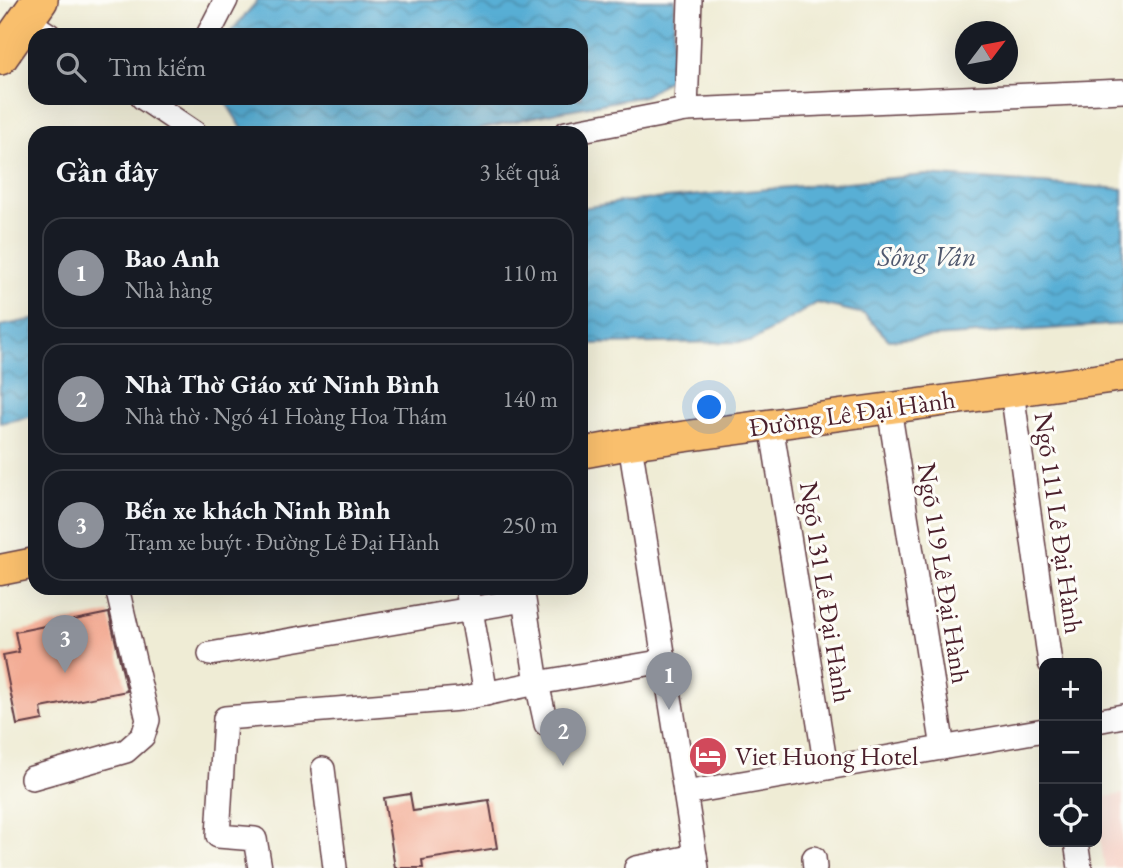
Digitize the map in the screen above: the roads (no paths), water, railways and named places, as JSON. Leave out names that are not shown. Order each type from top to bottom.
[{"type":"highway","points":[[0,57],[28,28]]},
{"type":"main road","name":"Đường Lê Đại Hành","points":[[588,452],[630,443],[1123,376]]},
{"type":"main road","points":[[0,554],[21,566]]},
{"type":"street","points":[[212,28],[226,0]]},
{"type":"street","points":[[686,110],[690,0]]},
{"type":"street","points":[[588,129],[686,110],[1123,91]]},
{"type":"street","points":[[171,106],[189,126]]},
{"type":"street","name":"Ngõ 111 Lê Đại Hành","points":[[1012,391],[1050,658]]},
{"type":"street","name":"Ngõ 119 Lê Đại Hành","points":[[889,408],[943,748]]},
{"type":"street","name":"Ngõ 131 Lê Đại Hành","points":[[771,424],[826,768]]},
{"type":"street","points":[[630,443],[696,862],[636,868]]},
{"type":"street","points":[[32,778],[125,751],[143,736],[148,720],[119,595]]},
{"type":"street","points":[[210,654],[469,598],[524,600],[546,724]]},
{"type":"street","points":[[469,598],[486,694]]},
{"type":"street","points":[[260,868],[256,839],[218,836],[225,718],[460,699],[665,661]]},
{"type":"street","points":[[1102,720],[1123,716]]},
{"type":"street","points":[[685,793],[1039,731]]},
{"type":"street","points":[[323,769],[335,868]]},
{"type":"street","points":[[1077,847],[1080,868]]},
{"type":"water","points":[[258,0],[675,0],[672,78],[644,96],[493,126],[241,126],[227,105],[588,105],[588,28],[234,28]]},
{"type":"water","name":"Sông Vân","points":[[926,175],[1123,189],[1123,324],[889,340],[864,314],[817,303],[750,342],[588,344],[588,207]]},
{"type":"water","points":[[28,320],[28,417],[0,423],[0,326]]},
{"type":"place","name":"Bến xe khách Ninh Bình","points":[[65,673]]},
{"type":"place","name":"Bao Anh","points":[[669,710]]},
{"type":"place","name":"Viet Huong Hotel","points":[[708,756]]},
{"type":"place","name":"Nhà Thờ Giáo xứ Ninh Bình","points":[[563,766]]}]
